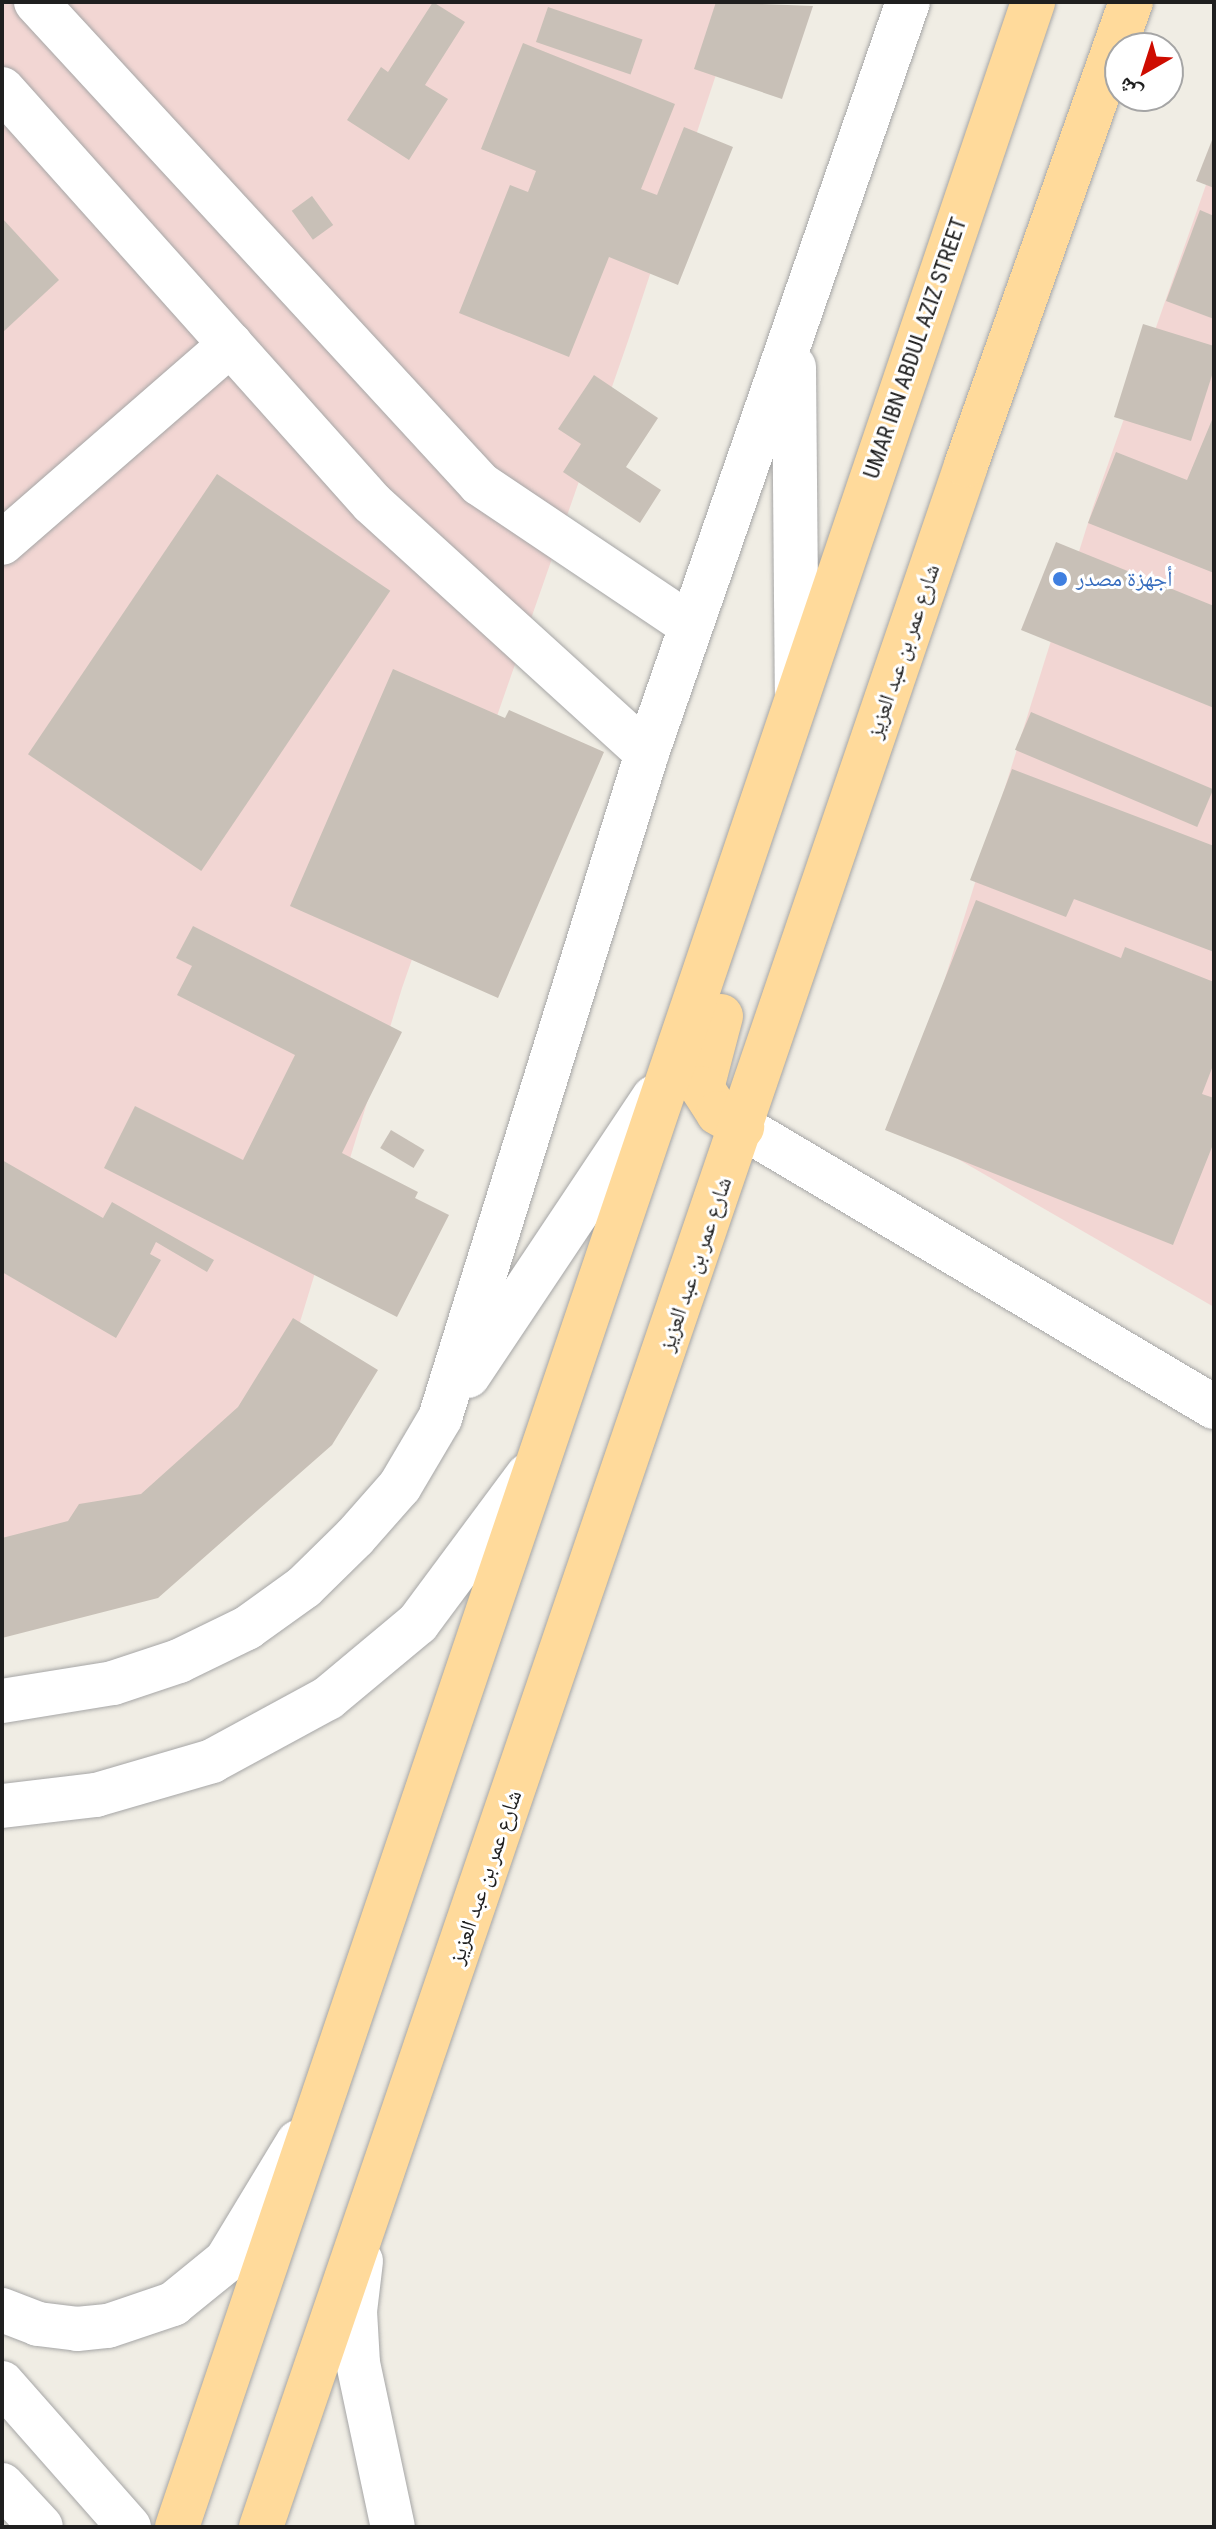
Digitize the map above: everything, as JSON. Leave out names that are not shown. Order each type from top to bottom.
[{"type":"main road","name":"UMAR IBN ABDUL AZIZ STREET","points":[[797,694],[1033,2]]},
{"type":"main road","name":"شارع عمر بن عبد العزيز","points":[[261,2527],[961,480],[1131,2]]},
{"type":"main road","points":[[177,2527],[312,2119],[543,1454],[797,694]]},
{"type":"main road","points":[[742,1127],[718,1113],[702,1088],[748,931],[759,810]]},
{"type":"street","points":[[36,2],[480,484],[690,625]]},
{"type":"street","points":[[440,1418],[647,753],[908,2]]},
{"type":"street","points":[[2,89],[372,503],[647,753]]},
{"type":"street","points":[[793,340],[797,694]]},
{"type":"street","points":[[2,543],[231,344]]},
{"type":"street","points":[[2,1701],[113,1683],[179,1661],[247,1628],[304,1587],[355,1537],[400,1486],[440,1418],[671,1072]]},
{"type":"street","points":[[742,1127],[1214,1407]]},
{"type":"street","points":[[2,1806],[96,1795],[212,1761],[328,1698],[418,1623],[543,1454]]},
{"type":"street","points":[[2,2310],[38,2324],[77,2329],[108,2326],[173,2304],[226,2261],[312,2119]]},
{"type":"street","points":[[364,2233],[355,2311],[358,2363],[393,2527]]},
{"type":"street","points":[[2,2383],[129,2527]]},
{"type":"street","points":[[2,2485],[41,2527]]},
{"type":"shaded area","points":[[2,2],[740,2],[628,341],[402,988],[260,1453],[2,1598]]},
{"type":"shaded area","points":[[1214,162],[1214,1307],[899,1125],[1093,507]]},
{"type":"building","points":[[433,2],[465,22],[425,85],[448,99],[409,160],[347,120],[381,67],[388,72]]},
{"type":"building","points":[[716,2],[813,6],[782,99],[694,69]]},
{"type":"building","points":[[548,7],[643,40],[631,75],[536,42]]},
{"type":"building","points":[[523,43],[675,104],[641,189],[657,195],[684,127],[733,147],[678,285],[609,257],[569,357],[459,313],[510,185],[528,192],[536,171],[481,149]]},
{"type":"building","points":[[1214,135],[1214,188],[1196,181]]},
{"type":"building","points":[[312,196],[333,225],[313,240],[292,211]]},
{"type":"building","points":[[1200,210],[1214,216],[1214,319],[1166,301]]},
{"type":"building","points":[[2,218],[59,280],[2,333]]},
{"type":"building","points":[[1143,324],[1214,346],[1214,369],[1191,441],[1114,417]]},
{"type":"building","points":[[594,375],[658,418],[626,467],[661,490],[640,523],[563,472],[581,444],[558,429]]},
{"type":"building","points":[[1214,415],[1214,573],[1088,523],[1116,452],[1187,480]]},
{"type":"building","points":[[217,474],[390,591],[201,871],[28,754]]},
{"type":"building","points":[[1056,542],[1214,606],[1214,708],[1021,630]]},
{"type":"building","points":[[393,669],[505,718],[509,710],[604,752],[498,998],[290,906]]},
{"type":"building","points":[[1031,712],[1213,789],[1197,827],[1015,750]]},
{"type":"building","points":[[1012,769],[1214,846],[1214,952],[1074,899],[1066,917],[970,880]]},
{"type":"building","points":[[976,900],[1121,958],[1125,947],[1214,982],[1214,1063],[1202,1094],[1214,1098],[1214,1142],[1173,1245],[885,1130]]},
{"type":"building","points":[[193,926],[402,1032],[342,1153],[418,1192],[415,1198],[449,1215],[397,1317],[104,1168],[135,1106],[243,1160],[295,1055],[177,995],[192,966],[176,958]]},
{"type":"building","points":[[391,1130],[424,1150],[414,1168],[380,1148]]},
{"type":"building","points":[[2,1160],[103,1218],[112,1202],[214,1260],[207,1272],[156,1242],[150,1254],[161,1260],[116,1338],[2,1272]]},
{"type":"building","points":[[293,1318],[378,1370],[332,1445],[158,1598],[2,1638],[2,1538],[68,1521],[79,1504],[141,1494],[238,1407]]},
{"type":"place","name":"أجهزة مصدر","points":[[1060,579]]}]
